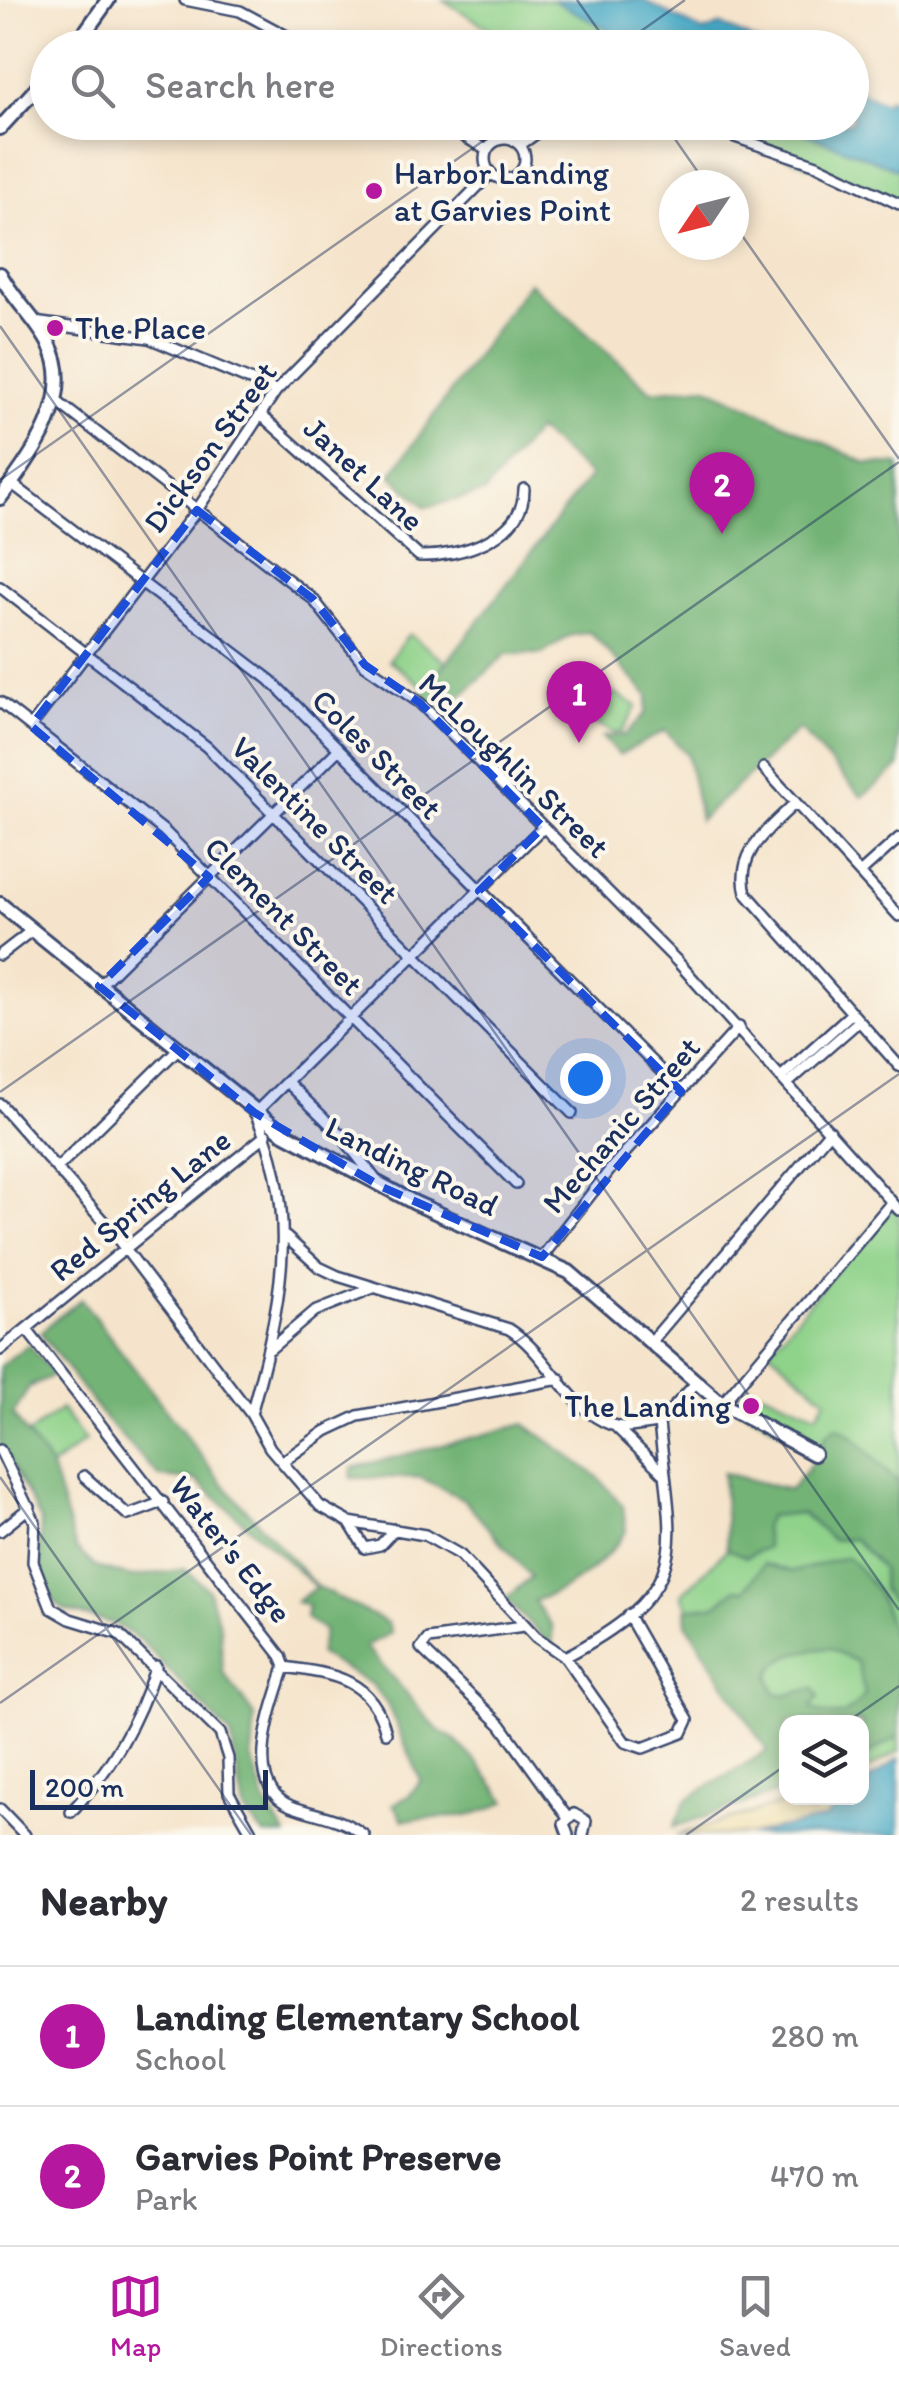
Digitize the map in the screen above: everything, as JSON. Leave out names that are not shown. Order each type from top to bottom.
[{"type":"street","points":[[87,30],[108,0]]},
{"type":"street","points":[[185,0],[240,11],[275,30]]},
{"type":"street","points":[[0,128],[30,96]]},
{"type":"street","points":[[471,140],[488,150]]},
{"type":"street","points":[[503,140],[488,150],[486,162],[491,173],[504,178],[516,175],[524,164],[520,146]]},
{"type":"street","points":[[506,140],[520,146]]},
{"type":"street","points":[[520,146],[528,140]]},
{"type":"street","points":[[744,140],[817,165],[899,204]]},
{"type":"street","name":"Dickson Street","points":[[31,726],[196,510],[276,391],[491,173]]},
{"type":"street","points":[[0,274],[55,356],[55,400],[36,446],[0,498]]},
{"type":"street","points":[[34,322],[149,338],[276,391]]},
{"type":"street","name":"McLoughlin Street","points":[[55,400],[313,599],[364,666],[420,702],[739,1027],[896,1206]]},
{"type":"street","name":"Janet Lane","points":[[261,415],[419,556],[441,554],[502,534],[522,509],[524,489]]},
{"type":"street","name":"Coles Street","points":[[11,484],[258,670],[681,1090]]},
{"type":"street","name":"Valentine Street","points":[[0,588],[207,747],[572,1113]]},
{"type":"street","name":"Clement Street","points":[[0,702],[140,809],[516,1184]]},
{"type":"street","points":[[99,986],[338,750]]},
{"type":"street","points":[[764,768],[899,916]]},
{"type":"street","points":[[795,804],[751,848],[744,866],[746,893],[899,1066]]},
{"type":"street","points":[[251,1414],[270,1348],[286,1238],[266,1135],[255,1113],[543,826]]},
{"type":"street","points":[[860,872],[899,838]]},
{"type":"street","name":"Landing Road","points":[[0,904],[255,1113],[382,1186],[542,1257],[591,1289],[722,1404],[814,1454]]},
{"type":"street","points":[[0,956],[31,931]]},
{"type":"street","points":[[786,1078],[855,1017]]},
{"type":"street","name":"Mechanic Street","points":[[542,1257],[613,1166],[739,1027]]},
{"type":"street","points":[[57,1168],[178,1049]]},
{"type":"street","points":[[288,1082],[340,1134],[382,1186]]},
{"type":"street","points":[[0,1104],[125,1248],[310,1497],[349,1522],[425,1535],[460,1556],[524,1626],[565,1656],[628,1745],[644,1748],[682,1733],[687,1723],[685,1712],[628,1615]]},
{"type":"street","points":[[650,1342],[830,1130]]},
{"type":"street","name":"Red Spring Lane","points":[[0,1350],[266,1135]]},
{"type":"street","points":[[722,1404],[896,1206]]},
{"type":"street","points":[[286,1238],[319,1267],[373,1288],[510,1329],[533,1346],[591,1412],[615,1426],[664,1475]]},
{"type":"street","points":[[270,1348],[315,1311],[373,1288]]},
{"type":"street","name":"Water's Edge","points":[[27,1330],[258,1624],[285,1667],[263,1748],[273,1789],[290,1806],[343,1820],[364,1835]]},
{"type":"street","points":[[282,1462],[326,1431],[358,1416],[560,1379]]},
{"type":"street","points":[[615,1426],[659,1423],[696,1383]]},
{"type":"street","points":[[565,1656],[628,1615],[654,1590],[669,1558],[673,1520],[659,1423]]},
{"type":"street","points":[[0,1450],[35,1522],[36,1578],[51,1608],[70,1619],[119,1634],[156,1666],[224,1739],[229,1793],[253,1835]]},
{"type":"street","points":[[84,1476],[128,1515],[162,1502]]},
{"type":"street","points":[[0,1531],[30,1507]]},
{"type":"street","points":[[349,1522],[365,1548],[380,1545],[395,1529]]},
{"type":"street","points":[[524,1626],[428,1639],[421,1648],[502,1725],[567,1818]]},
{"type":"street","points":[[71,1812],[105,1774],[134,1726],[156,1666]]},
{"type":"street","points":[[285,1667],[323,1672],[366,1690],[381,1710],[386,1732]]},
{"type":"street","points":[[0,1809],[25,1835]]},
{"type":"street","points":[[568,1835],[564,1824],[574,1814],[584,1818],[587,1829],[583,1835]]},
{"type":"highlighted area","points":[[197,510],[313,599],[365,665],[420,703],[543,827],[479,891],[681,1091],[542,1257],[382,1187],[255,1113],[99,986],[209,877],[31,726]]},
{"type":"green space","points":[[443,0],[552,0],[609,30],[491,30]]},
{"type":"green space","points":[[741,140],[822,140],[899,170],[899,206],[879,192]]},
{"type":"green space","points":[[529,282],[651,391],[706,386],[866,463],[899,465],[899,767],[862,797],[799,729],[700,820],[687,754],[665,731],[619,755],[602,737],[625,735],[646,713],[648,696],[590,632],[569,636],[542,654],[506,654],[444,712],[419,698],[590,476],[537,430],[484,493],[426,507],[391,475]]},
{"type":"green space","points":[[409,634],[446,662],[426,689],[389,660]]},
{"type":"green space","points":[[608,690],[637,706],[622,732],[613,733],[591,721]]},
{"type":"green space","points":[[892,1204],[899,1212],[899,1751],[869,1769],[869,1715],[779,1715],[779,1755],[681,1595],[727,1549],[723,1473],[790,1490],[820,1453],[735,1405],[746,1385],[817,1414],[826,1399],[769,1350]]},
{"type":"green space","points":[[81,1299],[222,1483],[317,1587],[388,1623],[391,1633],[365,1646],[438,1730],[454,1739],[479,1765],[506,1801],[468,1815],[403,1820],[393,1804],[409,1796],[421,1780],[387,1704],[372,1685],[319,1654],[324,1630],[305,1618],[308,1605],[296,1602],[316,1587],[196,1480],[160,1477],[105,1419],[40,1332]]},
{"type":"green space","points":[[29,1344],[54,1375],[29,1387],[13,1415],[51,1467],[76,1549],[96,1567],[132,1577],[185,1569],[208,1589],[220,1627],[223,1672],[255,1717],[252,1758],[266,1804],[286,1835],[264,1835],[244,1810],[231,1736],[140,1640],[115,1624],[64,1610],[52,1599],[39,1563],[41,1521],[0,1443],[0,1366]]},
{"type":"green space","points":[[61,1409],[85,1441],[51,1467],[27,1435]]},
{"type":"green space","points":[[525,1424],[598,1477],[623,1506],[626,1531],[608,1555],[574,1583],[534,1601],[552,1626],[552,1646],[505,1599],[531,1577],[463,1499],[419,1477],[351,1478],[352,1468]]},
{"type":"green space","points":[[836,1427],[854,1438],[899,1482],[894,1535],[899,1610],[882,1589],[882,1569],[854,1539],[832,1540],[802,1513],[769,1516],[764,1527],[767,1547],[746,1557],[727,1549],[723,1473],[790,1490],[821,1452],[825,1436]]},
{"type":"green space","points":[[846,1557],[863,1573],[877,1592],[892,1636],[899,1736],[869,1754],[869,1715],[835,1715],[853,1708],[865,1694],[857,1662],[829,1648],[787,1657],[769,1676],[775,1693],[788,1695],[813,1688],[819,1696],[811,1708],[828,1715],[779,1715],[779,1792],[674,1827],[686,1800],[767,1751],[687,1624],[686,1609],[716,1605],[735,1589],[745,1590],[764,1564],[793,1572]]},
{"type":"sand","points":[[779,1805],[812,1813],[820,1805],[840,1805],[824,1819],[751,1835],[675,1835]]},
{"type":"water","points":[[552,0],[643,0],[700,30],[609,30]]},
{"type":"water","points":[[899,92],[899,170],[822,140],[869,140],[869,95],[885,103],[888,98],[896,101]]},
{"type":"water","points":[[899,1758],[899,1835],[751,1835],[824,1819],[840,1805],[869,1805],[869,1780]]},
{"type":"place","name":"Harbor Landing at Garvies Point","points":[[374,191]]},
{"type":"place","name":"The Place","points":[[55,328]]},
{"type":"place","name":"Garvies Point Preserve","points":[[722,534]]},
{"type":"place","name":"Landing Elementary School","points":[[579,743]]},
{"type":"place","name":"The Landing","points":[[751,1406]]}]
